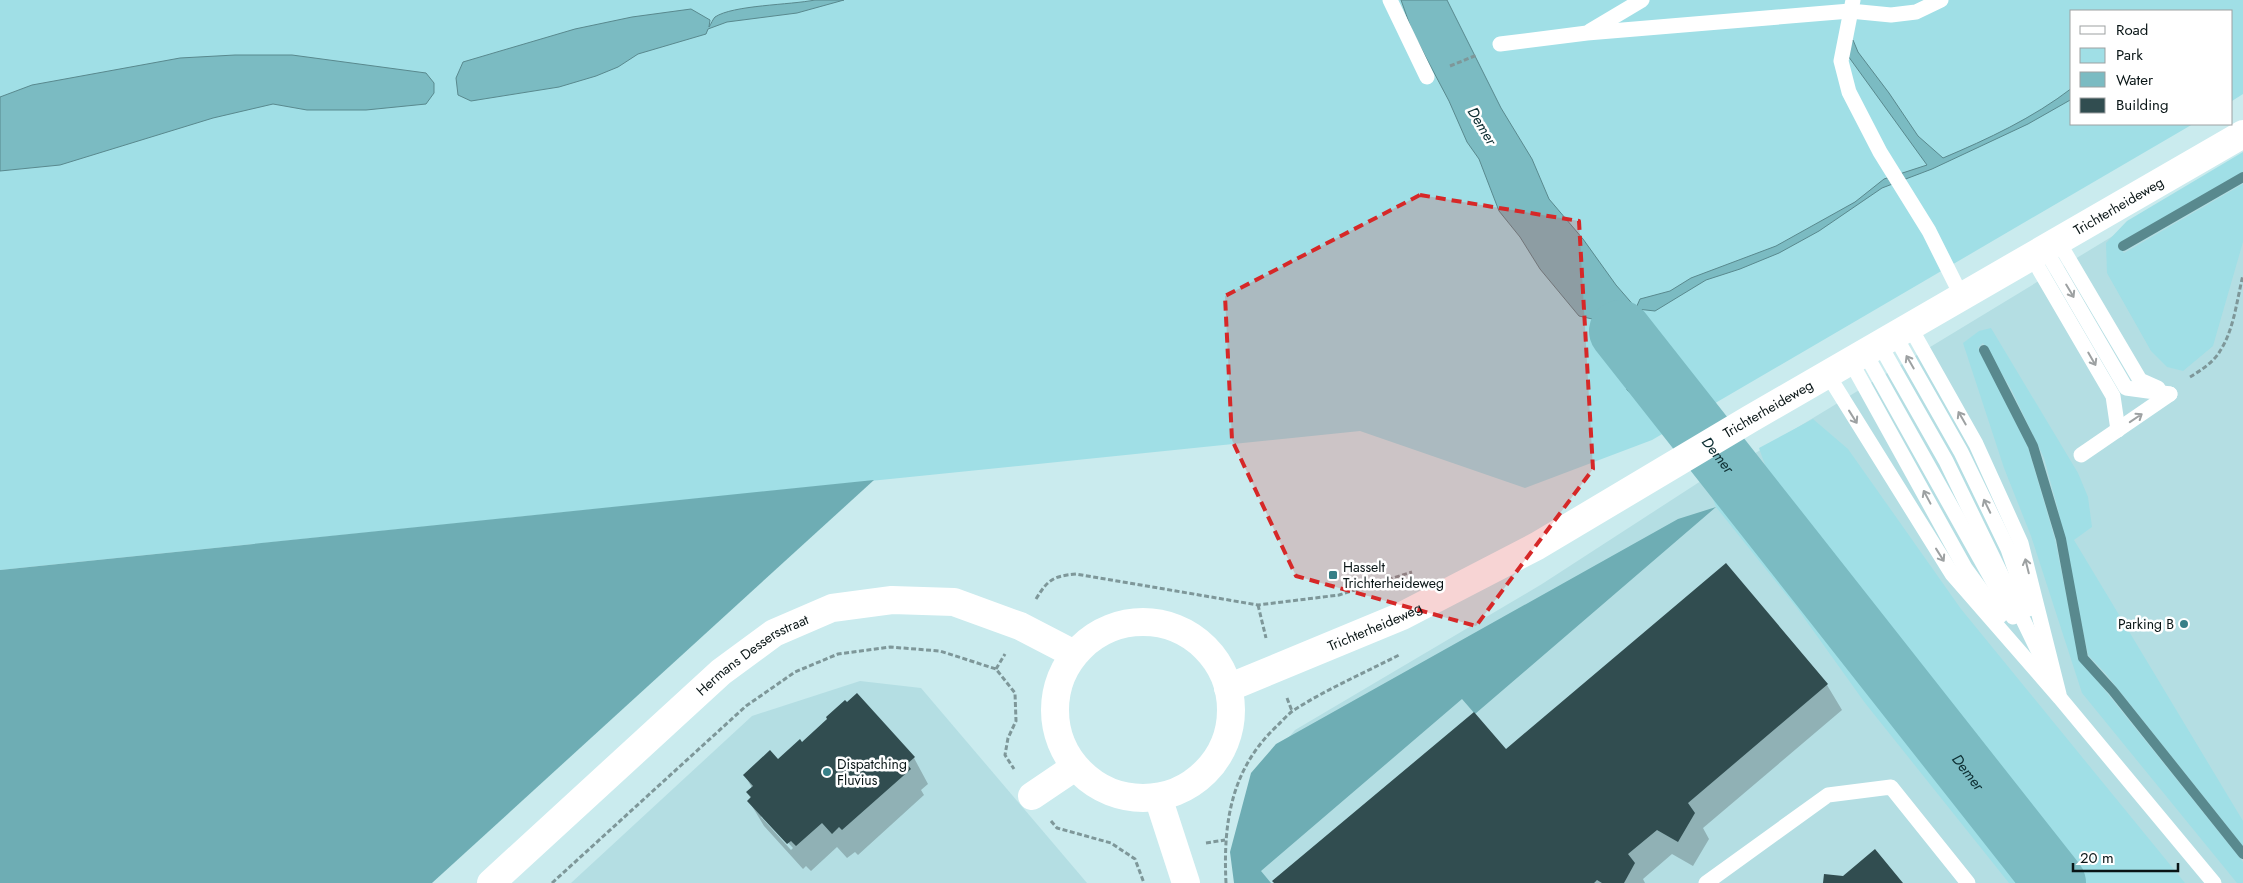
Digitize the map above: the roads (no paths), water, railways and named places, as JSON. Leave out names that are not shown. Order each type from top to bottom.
[{"type":"street","name":"Trichterheideweg","points":[[1228,688],[1402,616],[1537,546],[1750,419],[2243,134]]},
{"type":"street","name":"Hermans Dessersstraat","points":[[491,883],[721,672],[774,633],[832,608],[892,600],[954,602],[1020,626],[1074,654]]},
{"type":"street","points":[[1129,622],[1161,624],[1191,636],[1214,658],[1228,688],[1231,717],[1224,745],[1209,770],[1186,788],[1158,797],[1127,798],[1099,787],[1075,767],[1060,741],[1054,711],[1059,681],[1074,654],[1098,633],[1129,622]]},
{"type":"street","points":[[1032,796],[1075,767]]},
{"type":"street","points":[[1158,797],[1186,883]]},
{"type":"lane","points":[[1390,0],[1427,77]]},
{"type":"lane","points":[[1587,34],[1642,0]]},
{"type":"lane","points":[[1500,44],[1852,5],[1891,15],[1916,12],[1940,0]]},
{"type":"lane","points":[[1852,5],[1841,61],[1849,92],[1880,152],[1929,231],[1962,297]]},
{"type":"lane","points":[[2045,249],[2113,396],[2118,430]]},
{"type":"lane","points":[[2045,249],[2140,380],[2170,394],[2081,455]]},
{"type":"lane","points":[[1880,345],[1976,444],[2021,543],[2060,698]]},
{"type":"lane","points":[[1880,345],[1946,461],[2060,698]]},
{"type":"lane","points":[[1880,345],[1966,568],[2060,698]]},
{"type":"lane","points":[[1828,375],[1952,574],[2060,698],[2214,883]]},
{"type":"lane","points":[[1706,883],[1828,795],[1891,787],[1968,883]]},
{"type":"water","points":[[815,0],[844,0],[797,13],[727,22],[708,29],[706,34],[638,54],[618,67],[559,87],[471,101],[458,95],[456,78],[463,62],[575,29],[632,17],[691,9],[710,20],[709,27],[715,17],[723,13]]},
{"type":"water","points":[[1401,0],[1447,0],[1501,108],[1532,159],[1549,199],[1583,239],[1616,285],[1636,308],[1640,299],[1670,291],[1691,278],[1776,246],[1855,202],[1884,179],[1927,165],[1843,49],[1853,40],[1858,52],[1918,136],[1943,158],[2010,127],[2042,109],[2070,89],[2070,100],[2028,124],[1932,169],[1882,188],[1819,231],[1779,253],[1706,280],[1655,311],[1637,309],[1700,388],[1650,408],[1627,390],[1626,371],[1617,341],[1601,321],[1579,316],[1540,269],[1520,237],[1499,211],[1479,159],[1467,142],[1449,101],[1412,31]]},
{"type":"water","points":[[235,55],[292,55],[426,73],[434,83],[434,93],[426,104],[366,110],[307,110],[273,104],[213,118],[60,165],[0,171],[0,97],[32,85],[180,58]]},
{"type":"waterway","points":[[2123,246],[2243,177]]},
{"type":"waterway","name":"Demer","points":[[1620,331],[2055,883]]},
{"type":"waterway","points":[[1984,350],[2033,446],[2061,539],[2083,658],[2113,691],[2243,854]]},
{"type":"place","name":"Hasselt Trichterheideweg","points":[[1333,575]]},
{"type":"place","name":"Parking B","points":[[2184,624]]},
{"type":"place","name":"Dispatching Fluvius","points":[[827,772]]}]
